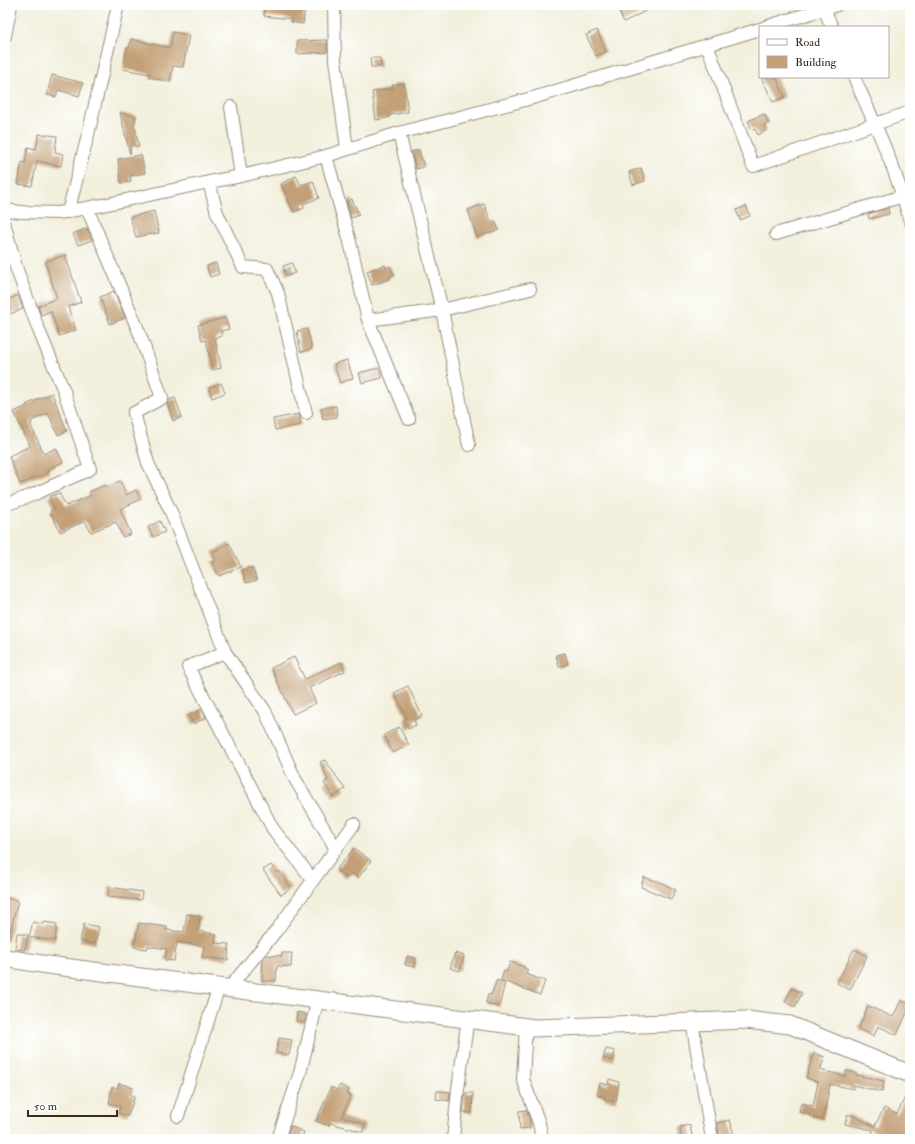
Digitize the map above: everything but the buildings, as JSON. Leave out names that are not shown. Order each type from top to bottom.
[{"type":"street","points":[[5,36],[12,5]]},
{"type":"street","points":[[68,212],[87,139],[118,5]]},
{"type":"street","points":[[334,5],[335,60],[347,149]]},
{"type":"street","points":[[768,26],[837,5]]},
{"type":"street","points":[[824,9],[832,26]]},
{"type":"street","points":[[5,210],[51,213],[68,212],[241,176],[326,156],[398,133],[536,97],[759,29]]},
{"type":"street","points":[[707,45],[753,166],[910,112]]},
{"type":"street","points":[[854,78],[907,195],[910,221]]},
{"type":"street","points":[[231,107],[241,176]]},
{"type":"street","points":[[398,133],[442,310],[469,445]]},
{"type":"street","points":[[326,156],[350,242],[368,320],[409,419]]},
{"type":"street","points":[[209,182],[217,214],[244,267],[267,269],[278,293],[306,413]]},
{"type":"street","points":[[776,234],[907,195]]},
{"type":"street","points":[[87,208],[139,332],[162,398],[134,413],[148,463],[171,512],[225,652],[265,712],[295,779],[336,848]]},
{"type":"street","points":[[5,226],[16,267],[38,328],[64,391],[90,469],[30,496],[5,505]]},
{"type":"street","points":[[368,320],[442,310],[530,289]]},
{"type":"street","points":[[225,652],[188,667],[273,829],[313,880]]},
{"type":"street","points":[[178,1116],[225,987],[276,930],[354,824]]},
{"type":"street","points":[[5,958],[48,965],[468,1018],[535,1028],[746,1020],[790,1026],[910,1074]]},
{"type":"street","points":[[278,1139],[300,1073],[318,999]]},
{"type":"street","points":[[452,1139],[468,1018]]},
{"type":"street","points":[[692,1022],[712,1139]]},
{"type":"street","points":[[526,1026],[523,1079],[539,1123],[542,1139]]}]
